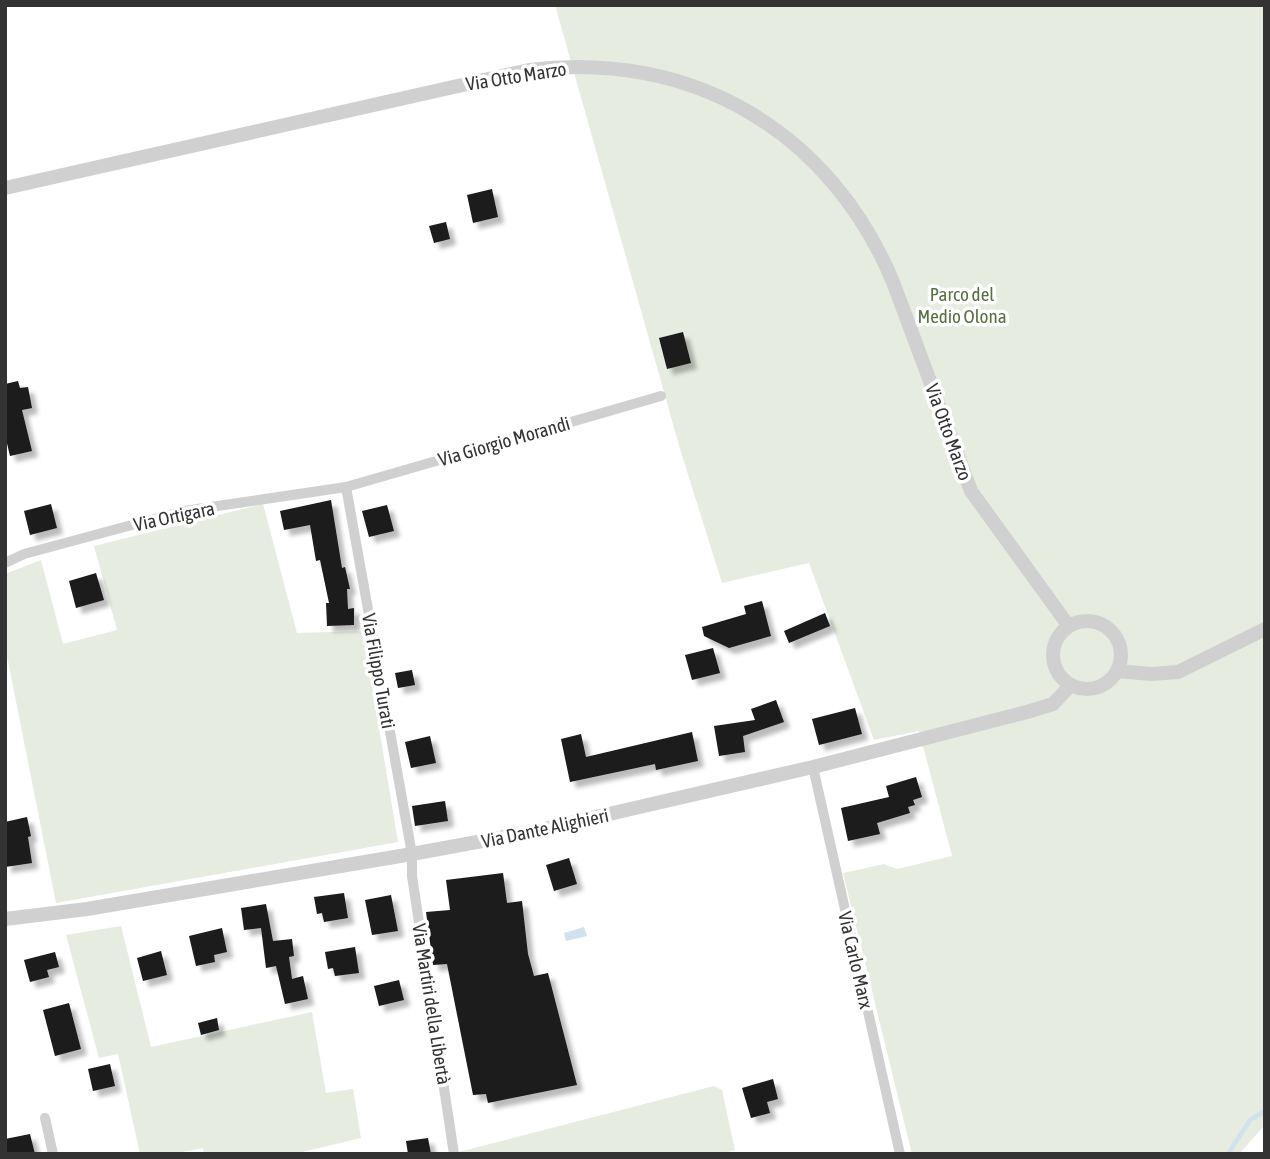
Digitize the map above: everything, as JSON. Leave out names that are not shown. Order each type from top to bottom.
[{"type":"street","name":"Via Otto Marzo","points":[[5,188],[530,70],[577,66],[625,69],[672,78],[717,95],[759,118],[798,146],[832,180],[860,218],[878,249],[892,282],[971,491],[1068,625]]},
{"type":"street","name":"Via Giorgio Morandi","points":[[346,487],[661,396]]},
{"type":"street","name":"Via Ortigara","points":[[5,563],[24,554],[184,511],[346,487]]},
{"type":"street","name":"Via Filippo Turati","points":[[346,487],[412,854]]},
{"type":"street","points":[[1083,620],[1099,622],[1113,631],[1120,643],[1122,657],[1118,671],[1105,684],[1088,690],[1070,686],[1057,673],[1052,656],[1056,639],[1068,625],[1083,620]]},
{"type":"street","points":[[1118,671],[1151,674],[1178,671],[1265,629]]},
{"type":"street","name":"Via Dante Alighieri","points":[[5,919],[87,909],[531,832],[813,767],[1053,704],[1070,686]]},
{"type":"street","name":"Via Carlo Marx","points":[[813,767],[900,1154]]},
{"type":"street","name":"Via Martiri della Libertà","points":[[412,854],[412,876],[454,1154]]},
{"type":"street","points":[[46,1118],[53,1154]]},
{"type":"green space","name":"Parco del Medio Olona","points":[[555,5],[1265,5],[1265,1125],[1239,1154],[912,1154],[843,873],[884,864],[897,869],[952,856],[919,731],[874,740],[809,563],[722,583],[680,449]]},
{"type":"green space","points":[[263,504],[297,633],[363,631],[398,842],[56,903],[5,646],[5,574],[41,560],[63,644],[117,630],[94,546]]},
{"type":"green space","points":[[121,926],[151,1047],[312,1012],[326,1093],[353,1089],[361,1138],[294,1154],[204,1154],[203,1148],[172,1154],[140,1154],[118,1054],[99,1058],[66,935]]},
{"type":"green space","points":[[714,1086],[722,1090],[735,1150],[721,1154],[459,1154],[459,1152]]},
{"type":"water","points":[[584,927],[587,936],[566,941],[564,933]]},
{"type":"building","points":[[492,189],[498,217],[473,223],[467,195]]},
{"type":"building","points":[[446,222],[450,239],[434,243],[429,226]]},
{"type":"building","points":[[683,332],[691,363],[667,369],[659,338]]},
{"type":"building","points":[[18,381],[20,388],[28,387],[32,408],[22,410],[32,451],[10,456],[5,435],[5,384]]},
{"type":"building","points":[[331,500],[342,568],[345,567],[350,589],[347,589],[348,609],[354,608],[354,625],[327,626],[326,603],[329,603],[320,560],[316,561],[310,525],[284,530],[280,511]]},
{"type":"building","points":[[51,504],[57,528],[30,535],[24,511]]},
{"type":"building","points":[[387,505],[394,531],[369,537],[362,511]]},
{"type":"building","points":[[96,573],[104,600],[76,608],[69,581]]},
{"type":"building","points":[[762,601],[771,636],[729,648],[704,636],[702,627],[746,614],[744,606]]},
{"type":"building","points":[[825,613],[830,626],[789,643],[784,631]]},
{"type":"building","points":[[713,648],[720,673],[692,680],[685,655]]},
{"type":"building","points":[[412,670],[415,685],[398,688],[395,673]]},
{"type":"building","points":[[776,700],[784,722],[743,736],[745,752],[719,756],[714,726],[755,720],[751,709]]},
{"type":"building","points":[[855,708],[862,734],[819,745],[812,719]]},
{"type":"building","points":[[692,732],[698,761],[656,770],[655,764],[570,782],[561,739],[581,734],[586,757]]},
{"type":"building","points":[[430,736],[436,763],[411,768],[405,742]]},
{"type":"building","points":[[916,777],[922,797],[913,800],[915,805],[908,807],[910,813],[877,823],[880,834],[848,841],[841,808],[889,797],[886,786]]},
{"type":"building","points":[[445,801],[448,821],[415,826],[412,806]]},
{"type":"building","points":[[27,817],[32,863],[5,867],[5,822]]},
{"type":"building","points":[[569,858],[577,884],[554,891],[546,865]]},
{"type":"building","points":[[503,873],[507,903],[522,901],[528,954],[534,976],[548,973],[577,1085],[488,1103],[486,1094],[473,1095],[447,964],[433,965],[426,912],[450,910],[446,880]]},
{"type":"building","points":[[344,893],[348,918],[324,922],[322,913],[317,914],[314,897]]},
{"type":"building","points":[[391,895],[398,931],[372,935],[365,900]]},
{"type":"building","points":[[266,904],[273,941],[292,939],[294,956],[289,957],[292,979],[303,976],[308,999],[285,1004],[276,966],[266,968],[261,928],[244,930],[241,908]]},
{"type":"building","points":[[222,928],[227,952],[214,955],[215,962],[196,966],[189,936]]},
{"type":"building","points":[[355,947],[359,973],[335,976],[333,968],[328,969],[325,952]]},
{"type":"building","points":[[161,951],[167,975],[143,981],[137,958]]},
{"type":"building","points":[[55,952],[59,967],[47,970],[49,977],[30,982],[24,960]]},
{"type":"building","points":[[399,980],[404,1000],[379,1006],[374,986]]},
{"type":"building","points":[[69,1003],[81,1049],[55,1056],[43,1010]]},
{"type":"building","points":[[217,1018],[219,1030],[201,1035],[198,1023]]},
{"type":"building","points":[[110,1064],[115,1086],[93,1091],[88,1069]]},
{"type":"building","points":[[773,1079],[778,1099],[767,1102],[770,1113],[751,1118],[742,1088]]},
{"type":"building","points":[[30,1134],[35,1154],[5,1154],[5,1139]]},
{"type":"building","points":[[428,1138],[431,1154],[408,1154],[406,1141]]},
{"type":"waterway","points":[[1228,1154],[1250,1120],[1265,1111]]}]
